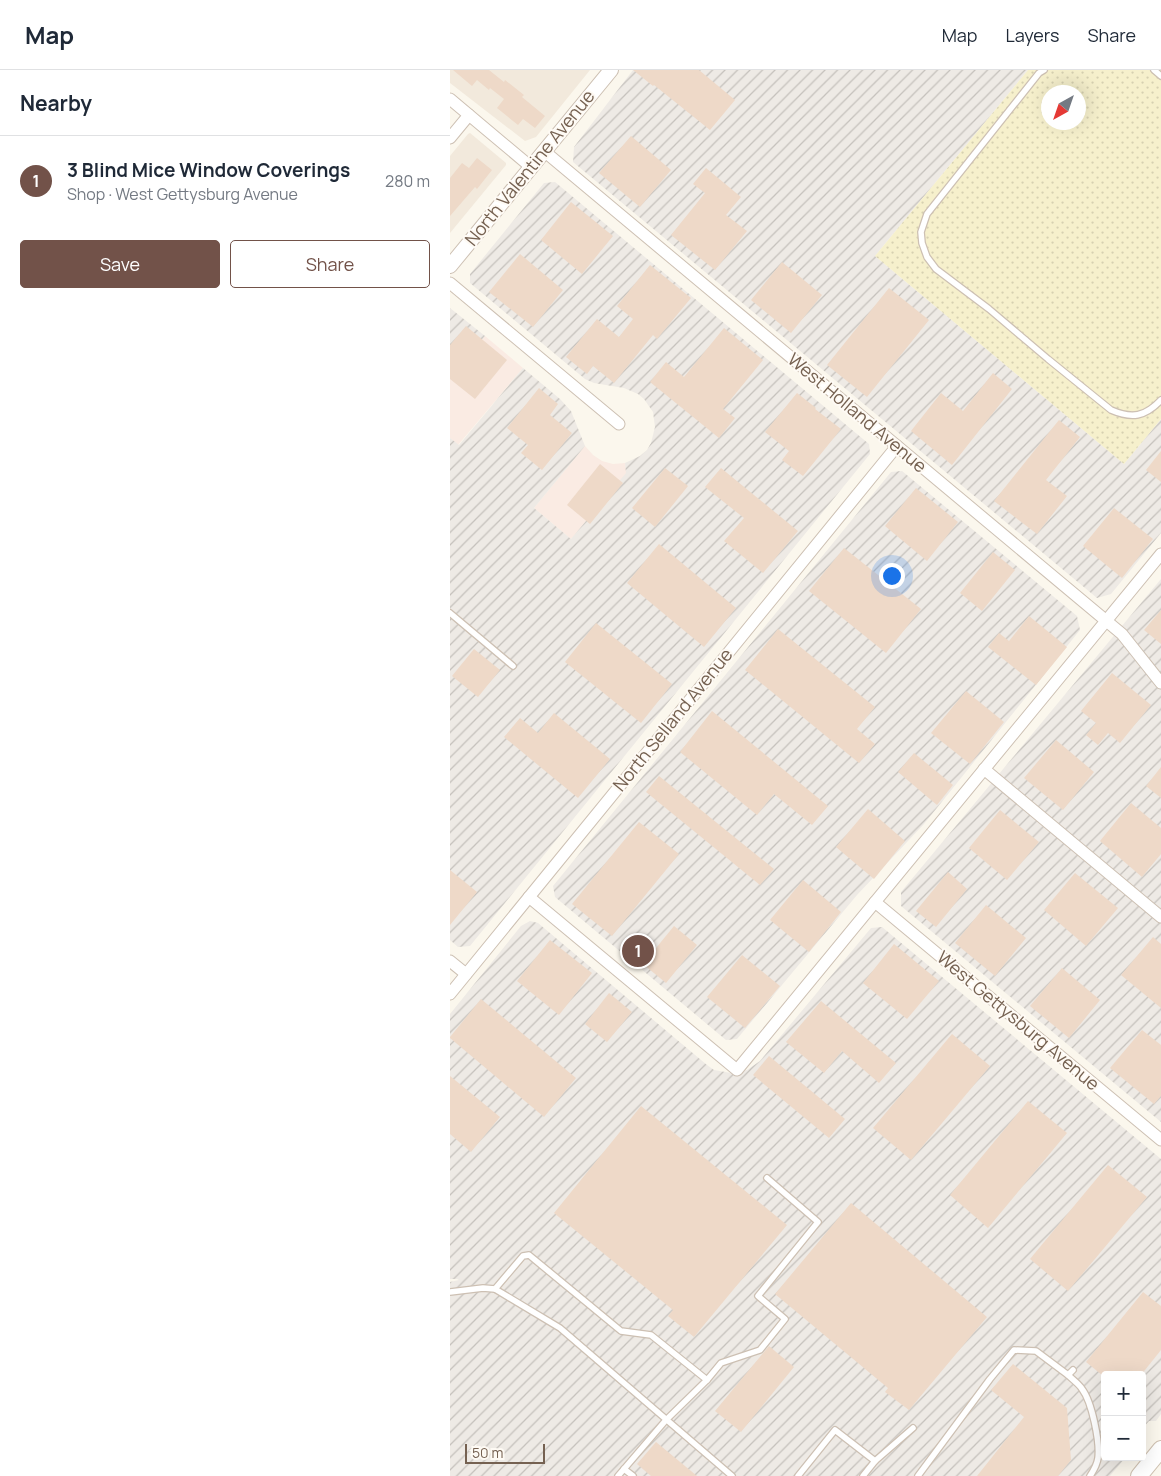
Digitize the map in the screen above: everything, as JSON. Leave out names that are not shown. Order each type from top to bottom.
[{"type":"main road","points":[[1139,1476],[1161,1448]]},
{"type":"street","name":"North Valentine Avenue","points":[[450,266],[611,70]]},
{"type":"street","points":[[450,99],[531,167]]},
{"type":"street","points":[[450,138],[469,115]]},
{"type":"street","name":"West Holland Avenue","points":[[544,151],[1106,621],[1126,639],[1161,682]]},
{"type":"street","points":[[450,283],[619,424]]},
{"type":"street","name":"North Selland Avenue","points":[[450,994],[897,446]]},
{"type":"street","points":[[529,896],[737,1070],[1161,554]]},
{"type":"street","points":[[984,769],[1161,917]]},
{"type":"street","name":"West Gettysburg Avenue","points":[[875,902],[1161,1140]]},
{"type":"street","points":[[450,961],[466,974]]},
{"type":"lane","points":[[1044,70],[927,214],[921,232],[926,257],[936,269],[989,309],[1111,410],[1124,415],[1137,415],[1150,410],[1161,400]]},
{"type":"lane","points":[[1154,70],[1161,76]]},
{"type":"lane","points":[[450,613],[513,666]]},
{"type":"lane","points":[[618,1476],[666,1420],[707,1380],[721,1363],[760,1350],[785,1319],[758,1296],[818,1222],[767,1178]]},
{"type":"lane","points":[[495,1289],[523,1256],[529,1256],[621,1331],[651,1335],[707,1380]]},
{"type":"lane","points":[[450,1292],[482,1288],[495,1289],[560,1328],[732,1476]]},
{"type":"lane","points":[[918,1476],[990,1378],[1014,1350],[1036,1351],[1083,1389],[1090,1405],[1098,1442],[1098,1458],[1090,1476]]},
{"type":"lane","points":[[1068,1376],[1073,1370]]},
{"type":"lane","points":[[863,1476],[875,1461],[913,1428]]},
{"type":"lane","points":[[798,1476],[835,1430],[875,1461]]},
{"type":"lane","points":[[624,1469],[633,1476]]},
{"type":"shaded area","points":[[450,70],[590,70],[536,137],[525,141],[450,83]]},
{"type":"shaded area","points":[[633,70],[1028,70],[875,256],[1124,464],[1161,419],[1161,533],[1111,594],[1097,598],[573,162],[574,147]]},
{"type":"shaded area","points":[[470,133],[506,165],[450,233],[450,156]]},
{"type":"shaded area","points":[[555,182],[869,444],[870,454],[470,946],[458,947],[450,940],[450,438],[459,445],[523,368],[560,399],[571,411],[585,446],[534,508],[571,539],[626,473],[625,463],[640,456],[647,450],[655,427],[653,412],[638,394],[624,388],[594,383],[585,379],[470,283],[470,274],[544,183]]},
{"type":"shaded area","points":[[450,308],[485,336],[450,378]]},
{"type":"shaded area","points":[[485,336],[523,368],[458,445],[450,438],[450,378]]},
{"type":"shaded area","points":[[585,446],[602,461],[613,464],[625,463],[627,473],[571,539],[534,508]]},
{"type":"shaded area","points":[[902,471],[1077,616],[1080,630],[924,824],[857,895],[737,1039],[726,1040],[555,897],[553,886],[891,472]]},
{"type":"shaded area","points":[[1161,579],[1161,1122],[901,906],[901,892]]},
{"type":"shaded area","points":[[530,921],[538,923],[707,1065],[714,1070],[731,1073],[747,1070],[760,1061],[871,928],[882,927],[1161,1159],[1161,1414],[1156,1421],[1149,1421],[1146,1424],[1146,1371],[1101,1371],[1101,1461],[1123,1461],[1110,1476],[450,1476],[450,1282],[459,1280],[450,1279],[450,1014],[521,926]]},
{"type":"sand","points":[[1028,70],[1161,70],[1161,419],[1124,464],[875,256]]},
{"type":"building","points":[[453,70],[489,70],[524,95],[522,97],[545,116],[535,128],[523,119],[518,125],[497,108],[504,99],[477,80],[472,86]]},
{"type":"building","points":[[633,70],[699,70],[735,100],[710,130]]},
{"type":"building","points":[[631,136],[671,170],[640,207],[599,173]]},
{"type":"building","points":[[477,158],[492,170],[477,189],[475,187],[450,216],[450,178],[462,163],[469,168]]},
{"type":"building","points":[[706,168],[741,197],[726,215],[747,231],[715,270],[671,235],[705,193],[693,184]]},
{"type":"building","points":[[571,202],[613,236],[582,274],[541,240]]},
{"type":"building","points":[[520,254],[563,290],[533,327],[489,292]]},
{"type":"building","points":[[782,262],[822,295],[791,333],[751,300]]},
{"type":"building","points":[[650,265],[691,298],[657,339],[653,335],[614,383],[593,366],[587,374],[566,357],[597,319],[619,337],[633,319],[617,306]]},
{"type":"building","points":[[889,288],[929,320],[867,397],[827,365]]},
{"type":"building","points":[[466,326],[507,360],[475,399],[450,379],[450,345]]},
{"type":"building","points":[[724,328],[763,360],[723,409],[735,418],[719,438],[650,382],[666,362],[684,377]]},
{"type":"building","points":[[993,373],[1012,389],[952,465],[911,431],[941,393],[963,411]]},
{"type":"building","points":[[539,388],[558,404],[550,415],[572,433],[542,470],[521,453],[528,445],[507,428]]},
{"type":"building","points":[[797,393],[841,429],[803,476],[782,460],[789,451],[765,432]]},
{"type":"building","points":[[1059,420],[1080,437],[1046,480],[1067,496],[1037,534],[994,501]]},
{"type":"building","points":[[1161,451],[1161,482],[1146,470]]},
{"type":"building","points":[[600,464],[623,483],[590,524],[567,505]]},
{"type":"building","points":[[665,468],[688,486],[655,527],[632,508]]},
{"type":"building","points":[[721,468],[798,531],[763,573],[724,541],[744,518],[705,487]]},
{"type":"building","points":[[916,488],[958,522],[927,561],[885,526]]},
{"type":"building","points":[[1114,508],[1153,539],[1122,578],[1083,546]]},
{"type":"building","points":[[659,544],[736,608],[704,647],[627,583]]},
{"type":"building","points":[[844,548],[921,609],[886,653],[809,591]]},
{"type":"building","points":[[993,552],[1015,570],[982,611],[960,593]]},
{"type":"building","points":[[1161,610],[1161,644],[1144,630]]},
{"type":"building","points":[[1029,616],[1067,647],[1036,685],[988,647],[999,633],[1009,641]]},
{"type":"building","points":[[596,623],[672,684],[641,723],[565,662]]},
{"type":"building","points":[[778,629],[875,707],[857,729],[875,744],[859,763],[745,670]]},
{"type":"building","points":[[474,649],[500,670],[478,697],[452,676]]},
{"type":"building","points":[[1112,673],[1151,705],[1120,743],[1108,733],[1098,745],[1086,735],[1096,723],[1081,711]]},
{"type":"building","points":[[966,691],[1004,722],[970,764],[931,733]]},
{"type":"building","points":[[712,711],[828,806],[812,825],[774,794],[757,815],[680,752]]},
{"type":"building","points":[[554,713],[610,759],[578,798],[504,737],[520,718],[538,733]]},
{"type":"building","points":[[1056,740],[1094,772],[1063,810],[1024,778]]},
{"type":"building","points":[[914,753],[953,785],[937,805],[898,772]]},
{"type":"building","points":[[1161,767],[1161,798],[1146,786]]},
{"type":"building","points":[[659,776],[774,869],[760,885],[646,792]]},
{"type":"building","points":[[1131,803],[1161,828],[1161,854],[1142,877],[1100,841]]},
{"type":"building","points":[[868,809],[905,841],[874,879],[836,847]]},
{"type":"building","points":[[1000,810],[1039,842],[1007,880],[969,848]]},
{"type":"building","points":[[639,822],[679,854],[612,936],[572,904]]},
{"type":"building","points":[[450,870],[477,892],[450,925]]},
{"type":"building","points":[[948,872],[967,889],[936,927],[916,911]]},
{"type":"building","points":[[1075,873],[1118,908],[1086,946],[1044,910]]},
{"type":"building","points":[[803,880],[841,912],[809,952],[770,920]]},
{"type":"building","points":[[986,905],[1026,938],[995,976],[955,943]]},
{"type":"building","points":[[674,926],[697,945],[666,983],[643,964]]},
{"type":"building","points":[[1153,937],[1161,944],[1161,1008],[1121,975]]},
{"type":"building","points":[[550,940],[592,973],[559,1015],[517,981]]},
{"type":"building","points":[[894,944],[939,981],[907,1019],[863,983]]},
{"type":"building","points":[[742,955],[780,986],[745,1028],[707,997]]},
{"type":"building","points":[[1062,968],[1100,1000],[1069,1038],[1030,1006]]},
{"type":"building","points":[[609,993],[632,1012],[607,1042],[585,1024]]},
{"type":"building","points":[[481,999],[576,1078],[544,1117],[450,1038]]},
{"type":"building","points":[[821,1001],[896,1063],[879,1083],[842,1051],[824,1073],[786,1042]]},
{"type":"building","points":[[1142,1030],[1161,1045],[1161,1096],[1154,1104],[1110,1068]]},
{"type":"building","points":[[952,1034],[990,1066],[911,1160],[873,1128]]},
{"type":"building","points":[[769,1056],[845,1119],[829,1138],[753,1075]]},
{"type":"building","points":[[450,1076],[500,1117],[471,1152],[450,1134]]},
{"type":"building","points":[[1028,1101],[1067,1133],[988,1228],[950,1195]]},
{"type":"building","points":[[641,1106],[787,1225],[694,1337],[668,1316],[673,1310],[554,1213]]},
{"type":"building","points":[[1108,1165],[1147,1197],[1068,1291],[1030,1259]]},
{"type":"building","points":[[851,1203],[987,1317],[909,1410],[885,1392],[888,1388],[775,1294]]},
{"type":"building","points":[[1143,1292],[1161,1306],[1161,1350],[1144,1371],[1101,1371],[1101,1374],[1086,1362]]},
{"type":"building","points":[[769,1346],[794,1367],[741,1432],[715,1411]]},
{"type":"building","points":[[1013,1364],[1067,1408],[1071,1460],[1058,1476],[977,1476],[1024,1417],[991,1390]]},
{"type":"building","points":[[656,1442],[697,1476],[651,1476],[637,1464]]},
{"type":"place","name":"3 Blind Mice Window Coverings","points":[[638,951]]}]
